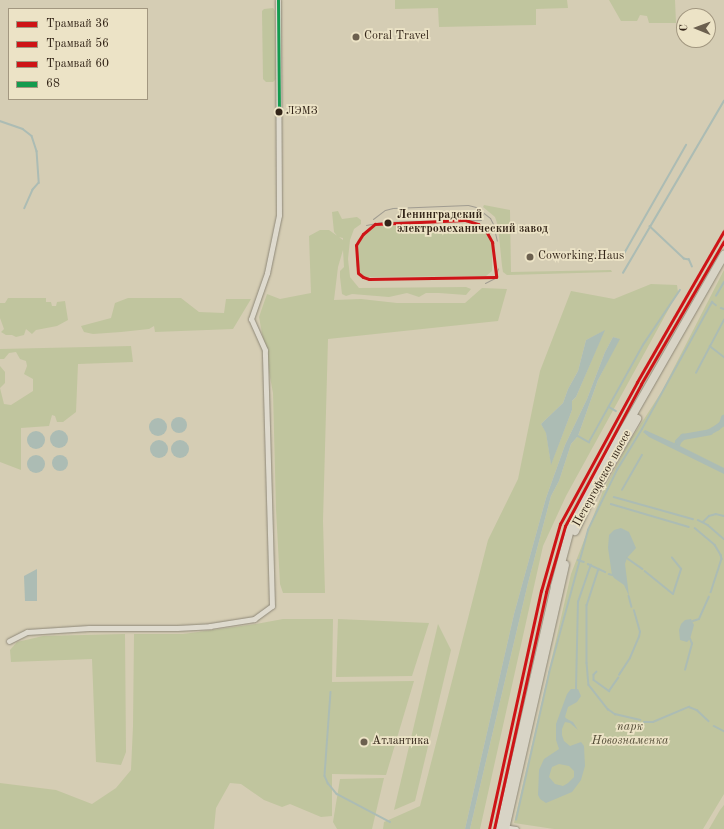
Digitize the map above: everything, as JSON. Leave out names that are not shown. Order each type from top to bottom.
[{"type":"main road","name":"Петергофское шоссе","points":[[503,828],[555,586],[571,526],[586,496],[724,255]]},
{"type":"main road","name":"Петергофское шоссе","points":[[503,828],[567,557],[576,526],[724,265]]},
{"type":"street","points":[[9,641],[27,632],[89,628],[170,628],[210,626],[254,619],[272,606],[266,350],[251,319],[268,273],[279,215],[278,0]]},
{"type":"street","points":[[503,828],[516,829]]},
{"type":"green space","points":[[395,0],[567,0],[568,8],[536,9],[536,25],[439,27],[438,8],[395,9]]},
{"type":"green space","points":[[609,0],[675,0],[676,23],[649,23],[647,16],[640,15],[637,21],[621,21]]},
{"type":"green space","points":[[273,8],[275,11],[276,79],[273,82],[266,82],[263,79],[262,11],[264,9]]},
{"type":"green space","points":[[484,205],[510,210],[511,272],[611,270],[612,272],[507,275],[503,272],[498,226],[495,217],[483,207]]},
{"type":"green space","points":[[338,211],[342,219],[357,217],[361,220],[361,224],[354,229],[350,240],[348,259],[350,277],[359,288],[466,287],[471,289],[466,295],[426,293],[419,297],[407,293],[389,297],[352,294],[346,296],[342,294],[340,277],[340,271],[344,267],[343,250],[338,267],[334,300],[361,299],[397,303],[465,303],[482,288],[507,289],[498,321],[328,339],[323,521],[325,593],[283,593],[280,584],[276,509],[273,393],[259,317],[267,294],[280,299],[311,293],[309,236],[320,230],[329,230],[337,236],[334,232],[332,212]]},
{"type":"green space","points":[[479,225],[492,241],[492,271],[486,276],[363,277],[356,266],[357,241],[363,233],[372,226]]},
{"type":"green space","name":"парк Новознаменка","points":[[724,270],[724,794],[703,829],[554,829],[514,823],[571,574],[603,491],[628,444],[662,391]]},
{"type":"green space","points":[[651,284],[677,285],[678,292],[566,496],[543,546],[480,829],[470,829],[528,583],[551,496],[559,481],[571,444],[578,436],[598,380],[619,339],[613,337],[605,352],[587,399],[565,445],[546,498],[514,614],[465,829],[383,829],[384,822],[420,806],[488,540],[518,479],[540,371],[571,291],[614,299]],"holes":[[[604,331],[576,397],[572,401],[572,410],[551,464],[546,432],[541,424],[563,403],[568,389],[578,371],[586,340]]]},
{"type":"green space","points":[[8,298],[46,298],[46,302],[51,302],[52,306],[56,306],[57,302],[65,301],[68,320],[57,326],[36,330],[32,334],[26,329],[24,335],[16,337],[6,335],[1,332],[4,329],[0,318],[0,303],[5,303]]},
{"type":"green space","points":[[128,298],[181,298],[199,312],[224,313],[226,299],[251,299],[233,329],[155,332],[154,326],[149,329],[121,332],[93,334],[84,332],[81,326],[111,318],[115,303]]},
{"type":"green space","points":[[131,346],[133,362],[78,364],[76,412],[63,422],[57,422],[55,416],[52,415],[49,426],[21,428],[21,470],[0,462],[0,388],[4,404],[11,405],[33,391],[33,379],[24,374],[27,366],[26,361],[20,359],[16,352],[9,353],[4,359],[0,359],[0,349]]},
{"type":"green space","points":[[0,366],[5,372],[5,383],[0,388]]},
{"type":"green space","points":[[283,619],[333,619],[332,682],[414,681],[386,775],[332,774],[332,816],[321,817],[290,804],[282,807],[264,800],[241,784],[230,783],[216,808],[214,829],[0,829],[0,783],[56,790],[92,804],[116,788],[131,770],[134,634],[183,634]]},
{"type":"green space","points":[[338,619],[429,623],[412,676],[336,677]]},
{"type":"green space","points":[[438,624],[451,650],[415,801],[394,810]]},
{"type":"green space","points":[[125,634],[126,752],[121,765],[96,762],[92,659],[11,662],[10,650],[17,642],[43,636]]},
{"type":"green space","points":[[384,778],[372,829],[337,829],[333,822],[340,779]]},
{"type":"green space","points":[[724,805],[724,829],[709,829],[720,810]]},
{"type":"shaded area","points":[[605,330],[576,397],[572,401],[572,410],[551,465],[546,433],[541,424],[563,403],[568,389],[578,371],[586,340]]},
{"type":"shaded area","points":[[613,337],[620,339],[598,380],[578,436],[571,444],[559,481],[551,496],[528,583],[470,829],[465,829],[514,614],[546,498],[565,445],[587,399],[605,352]]},
{"type":"shaded area","points":[[176,417],[182,417],[187,422],[185,431],[182,433],[176,433],[171,428],[171,422]]},
{"type":"shaded area","points":[[158,418],[164,421],[167,427],[164,433],[158,436],[152,433],[149,427],[152,421]]},
{"type":"shaded area","points":[[59,430],[65,433],[68,439],[65,445],[59,448],[53,445],[50,439],[53,433]]},
{"type":"shaded area","points":[[645,430],[674,443],[682,438],[680,446],[724,468],[724,474],[649,437],[643,432]]},
{"type":"shaded area","points":[[36,431],[42,434],[45,440],[42,446],[36,449],[30,446],[27,440],[30,434]]},
{"type":"shaded area","points":[[159,440],[165,443],[168,449],[165,455],[159,458],[153,455],[150,449],[153,443]]},
{"type":"shaded area","points":[[180,440],[186,443],[189,449],[186,455],[180,458],[174,455],[171,449],[174,443]]},
{"type":"shaded area","points":[[36,455],[42,458],[45,464],[42,470],[36,473],[30,470],[27,464],[30,458]]},
{"type":"shaded area","points":[[57,455],[63,455],[68,460],[66,469],[63,471],[57,471],[52,466],[52,460]]},
{"type":"shaded area","points":[[621,528],[629,532],[636,548],[627,558],[625,564],[629,596],[624,585],[612,575],[608,548],[609,535],[614,530]]},
{"type":"shaded area","points":[[37,569],[37,601],[25,601],[24,576]]},
{"type":"shaded area","points":[[691,619],[694,625],[690,639],[687,642],[680,640],[679,630],[681,624],[685,620]]},
{"type":"shaded area","points":[[571,689],[578,689],[581,696],[577,702],[568,707],[565,717],[573,722],[578,730],[570,723],[565,722],[562,729],[562,735],[564,741],[570,746],[581,742],[584,746],[585,766],[581,780],[572,792],[546,803],[540,799],[538,795],[539,770],[544,759],[559,749],[556,740],[556,724],[567,694]],"holes":[[[559,764],[569,766],[574,771],[574,777],[563,786],[555,784],[549,777],[552,767]]]},
{"type":"waterway","points":[[692,267],[689,260],[684,259],[650,227],[724,101]]},
{"type":"waterway","points":[[0,121],[23,129],[32,136],[37,151],[39,183],[33,190],[25,208]]},
{"type":"waterway","points":[[621,259],[686,145]]},
{"type":"waterway","points":[[623,273],[650,227]]},
{"type":"waterway","points":[[716,296],[724,282]]},
{"type":"waterway","points":[[578,436],[589,442],[643,345],[680,290]]},
{"type":"waterway","points":[[516,820],[549,673],[588,530],[617,470],[642,429],[712,302],[716,305]]},
{"type":"waterway","points":[[696,373],[724,320]]},
{"type":"waterway","points":[[710,346],[724,357]]},
{"type":"waterway","points":[[609,407],[616,411]]},
{"type":"waterway","points":[[678,442],[683,437],[710,432],[722,424],[724,418]]},
{"type":"waterway","points":[[622,490],[642,455]]},
{"type":"waterway","points":[[614,497],[693,519]]},
{"type":"waterway","points":[[611,504],[689,527]]},
{"type":"waterway","points":[[703,522],[709,516],[716,514],[724,516]]},
{"type":"waterway","points":[[698,520],[708,525],[724,539]]},
{"type":"waterway","points":[[695,528],[715,545],[721,555],[722,559],[711,592]]},
{"type":"waterway","points":[[627,558],[643,569]]},
{"type":"waterway","points":[[645,571],[673,594],[681,569],[672,558]]},
{"type":"waterway","points":[[578,560],[584,562]]},
{"type":"waterway","points":[[588,564],[605,572]]},
{"type":"waterway","points":[[576,689],[578,602],[591,565]]},
{"type":"waterway","points":[[599,569],[587,605],[587,663],[589,685],[608,709],[615,714],[640,720]]},
{"type":"waterway","points":[[629,596],[632,607]]},
{"type":"waterway","points":[[693,621],[699,619],[709,597]]},
{"type":"waterway","points":[[619,675],[630,658],[639,637],[640,632],[634,611]]},
{"type":"waterway","points":[[685,670],[692,644],[690,639]]},
{"type":"waterway","points":[[597,672],[594,675],[594,680],[609,691],[618,678]]},
{"type":"waterway","points":[[331,692],[325,776],[328,783],[337,794],[390,822]]},
{"type":"waterway","points":[[644,722],[653,722],[689,707],[697,710],[709,721]]},
{"type":"waterway","points":[[714,726],[724,731]]},
{"type":"tram line","points":[[373,219],[385,210],[393,208],[468,205],[476,207],[490,218],[497,241]]},
{"type":"tram line","name":"60","points":[[465,220],[478,224],[486,231],[492,242],[496,277],[369,279],[358,273],[356,245],[363,234],[375,224],[465,220]]},
{"type":"tram line","points":[[366,225],[381,222],[481,220]]},
{"type":"tram line","name":"36","points":[[489,829],[541,591],[560,524],[637,382],[724,231]]},
{"type":"tram line","name":"56","points":[[494,829],[546,592],[565,526],[641,384],[724,241]]},
{"type":"tram line","points":[[485,283],[495,278],[498,268]]},
{"type":"transit line","name":"68","points":[[278,0],[279,112]]},
{"type":"place","name":"Coral Travel","points":[[356,37]]},
{"type":"place","name":"ЛЭМЗ","points":[[279,112]]},
{"type":"place","name":"Ленинградский электромеханический завод","points":[[388,223]]},
{"type":"place","name":"Coworking.Haus","points":[[530,257]]},
{"type":"place","name":"Атлантика","points":[[364,742]]}]
